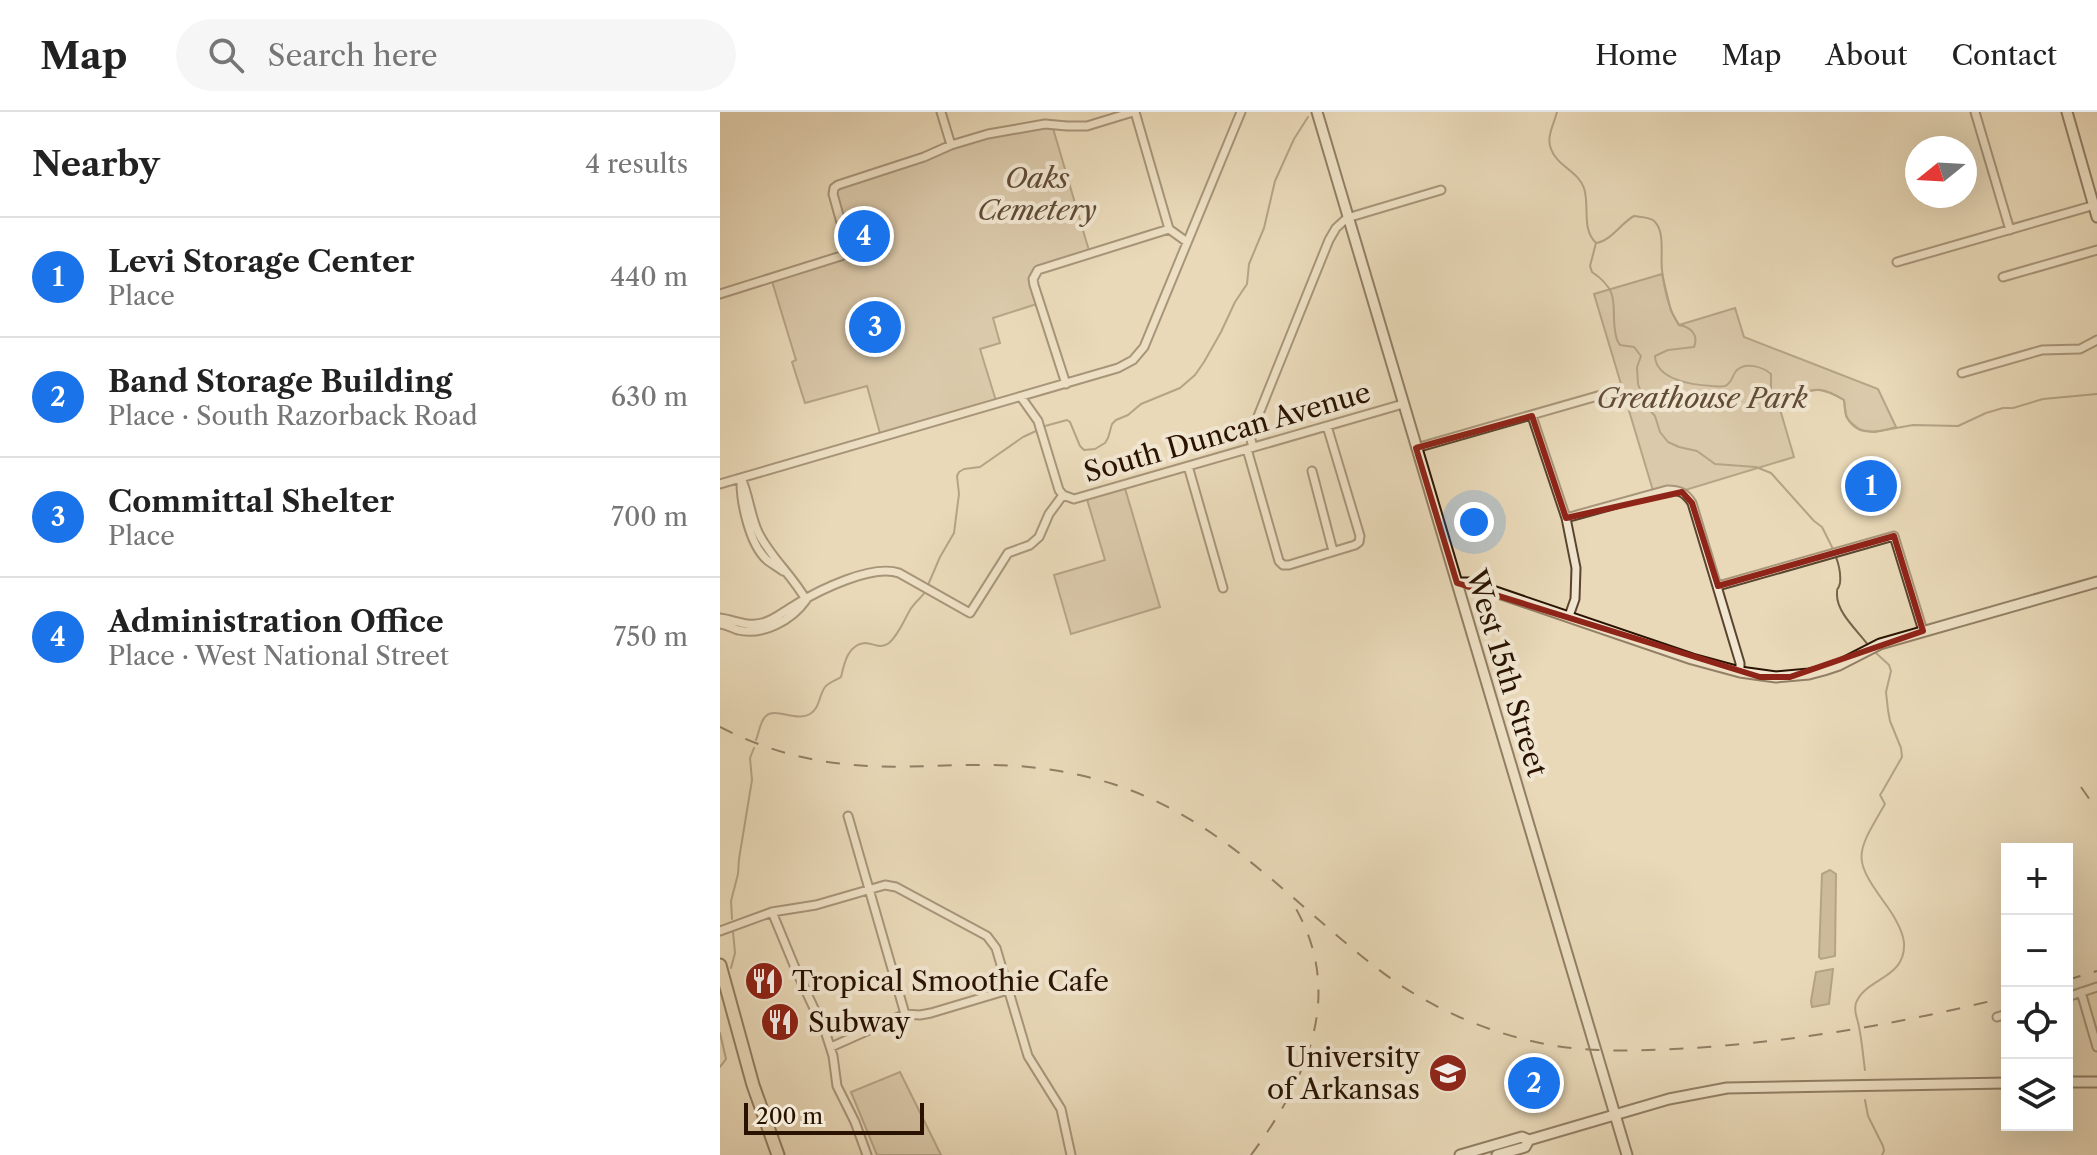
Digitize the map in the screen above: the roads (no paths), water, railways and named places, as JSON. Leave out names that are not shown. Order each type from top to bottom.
[{"type":"main road","name":"West 15th Street","points":[[1317,112],[1627,1155]]},
{"type":"main road","points":[[2067,112],[2097,217]]},
{"type":"main road","points":[[1457,583],[1469,583],[1692,659],[1760,677],[1776,677],[1809,674],[1839,665],[1880,644],[2097,582]]},
{"type":"main road","points":[[720,965],[753,1085],[778,1155]]},
{"type":"main road","points":[[2073,1082],[2097,1082]]},
{"type":"main road","points":[[1460,1155],[1522,1137],[1529,1140],[1687,1094],[1727,1088],[2001,1083]]},
{"type":"main road","points":[[1497,1155],[1525,1147],[1529,1140]]},
{"type":"street","points":[[941,112],[951,145]]},
{"type":"street","points":[[720,294],[837,258],[844,253],[847,244],[834,188],[988,134],[1030,125],[1087,126],[1134,112],[1169,229],[1187,242]]},
{"type":"street","points":[[720,484],[1126,365],[1139,354],[1241,112]]},
{"type":"street","points":[[1975,112],[2010,230]]},
{"type":"street","points":[[1327,426],[1360,536],[1359,542],[1283,565],[1279,561],[1250,448],[1250,436],[1329,240],[1347,218],[1441,190]]},
{"type":"street","points":[[1897,262],[2095,205]]},
{"type":"street","points":[[1066,384],[1034,285],[1035,274],[1042,268],[1169,229]]},
{"type":"street","points":[[2003,277],[2097,250]]},
{"type":"street","points":[[1962,373],[2042,350],[2080,349],[2097,340]]},
{"type":"street","points":[[1416,448],[1615,391]]},
{"type":"street","points":[[720,618],[759,624],[848,579],[889,570],[970,613],[1008,553],[1030,545],[1039,537],[1049,514],[1063,495],[1038,421],[1021,397]]},
{"type":"street","name":"South Duncan Avenue","points":[[1063,495],[1074,499],[1403,404]]},
{"type":"street","points":[[1532,416],[1566,518],[1576,568],[1575,599],[1569,616]]},
{"type":"street","points":[[1188,466],[1223,588]]},
{"type":"street","points":[[1312,471],[1333,551]]},
{"type":"street","points":[[741,478],[759,533],[806,600]]},
{"type":"street","points":[[1566,518],[1667,490],[1688,496],[1718,586],[1740,672]]},
{"type":"street","points":[[1718,586],[1894,536],[1923,631]]},
{"type":"street","points":[[720,624],[744,631],[764,629],[785,620],[806,600]]},
{"type":"street","points":[[848,816],[905,1014]]},
{"type":"street","points":[[720,931],[772,912],[816,905],[885,885],[896,887],[987,936],[996,948],[1028,1056],[1061,1109],[1071,1155]]},
{"type":"street","points":[[772,912],[831,1047],[837,1086],[867,1155]]},
{"type":"street","points":[[2073,995],[2097,987]]},
{"type":"street","points":[[831,1047],[905,1014],[931,1013],[1008,990]]},
{"type":"street","points":[[2081,992],[2097,1047]]},
{"type":"street","points":[[1997,1017],[2001,1016]]},
{"type":"waterway","points":[[1557,112],[1550,135],[1551,149],[1584,188],[1587,224],[1596,243],[1590,266],[1612,295],[1617,340],[1620,345],[1634,347],[1641,356],[1637,367],[1638,384],[1660,432],[1668,442],[1697,451],[1715,464],[1756,467],[1771,473],[1822,527],[1833,549]]},
{"type":"waterway","points":[[1045,426],[1067,420],[1080,446],[1084,450],[1095,449],[1105,443],[1116,420],[1141,404],[1180,388],[1195,375],[1247,284],[1249,264],[1264,228],[1275,181],[1308,117]]},
{"type":"waterway","points":[[1596,243],[1606,239],[1634,216],[1651,219],[1657,224],[1670,306],[1679,325],[1695,335],[1694,347],[1668,350],[1655,356],[1662,371],[1677,380],[1724,386],[1740,368],[1759,367],[1771,374],[1771,392],[1778,398],[1823,390],[1844,400],[1849,421],[1860,430],[1874,432],[1913,425],[1958,426],[2003,408],[2043,399],[2097,394]]},
{"type":"waterway","points":[[928,585],[954,533],[959,472],[980,467],[1036,431]]},
{"type":"waterway","points":[[1836,557],[1840,576],[1838,602],[1844,615],[1868,645]]},
{"type":"waterway","points":[[756,740],[762,721],[770,714],[810,714],[818,705],[825,687],[841,677],[845,661],[854,647],[865,643],[880,646],[889,643],[926,591]]},
{"type":"waterway","points":[[1865,1070],[1856,1003],[1868,988],[1899,964],[1904,943],[1896,921],[1868,879],[1862,857],[1867,836],[1885,804],[1880,795],[1902,757],[1888,710],[1886,692],[1891,671],[1875,652]]},
{"type":"waterway","points":[[732,919],[731,901],[738,874],[752,780],[750,758],[754,748]]},
{"type":"waterway","points":[[731,968],[735,953],[733,932]]},
{"type":"waterway","points":[[720,1033],[726,1059],[720,1067]]},
{"type":"waterway","points":[[1865,1100],[1868,1116],[1883,1146],[1882,1155]]},
{"type":"railway","points":[[720,727],[781,752],[829,762],[881,767],[1022,766],[1113,784],[1152,799],[1222,840],[1378,969],[1412,993],[1468,1021],[1507,1035],[1547,1044],[1568,1048],[1631,1050],[1733,1045],[1851,1030],[2001,998]]},
{"type":"railway","points":[[2081,787],[2097,810]]},
{"type":"railway","points":[[1251,1155],[1289,1096],[1304,1065],[1314,1033],[1318,1001],[1317,969],[1308,936],[1292,902]]},
{"type":"railway","points":[[2073,978],[2097,971]]},
{"type":"place","name":"Administration Office","points":[[864,236]]},
{"type":"place","name":"Committal Shelter","points":[[875,327]]},
{"type":"place","name":"Levi Storage Center","points":[[1871,486]]},
{"type":"place","name":"Tropical Smoothie Cafe","points":[[764,981]]},
{"type":"place","name":"Subway","points":[[780,1022]]},
{"type":"place","name":"University of Arkansas","points":[[1448,1073]]},
{"type":"place","name":"Band Storage Building","points":[[1534,1083]]},
{"type":"park label","name":"Oaks Cemetery","points":[[1037,194]]},
{"type":"park label","name":"Greathouse Park","points":[[1702,398]]}]
